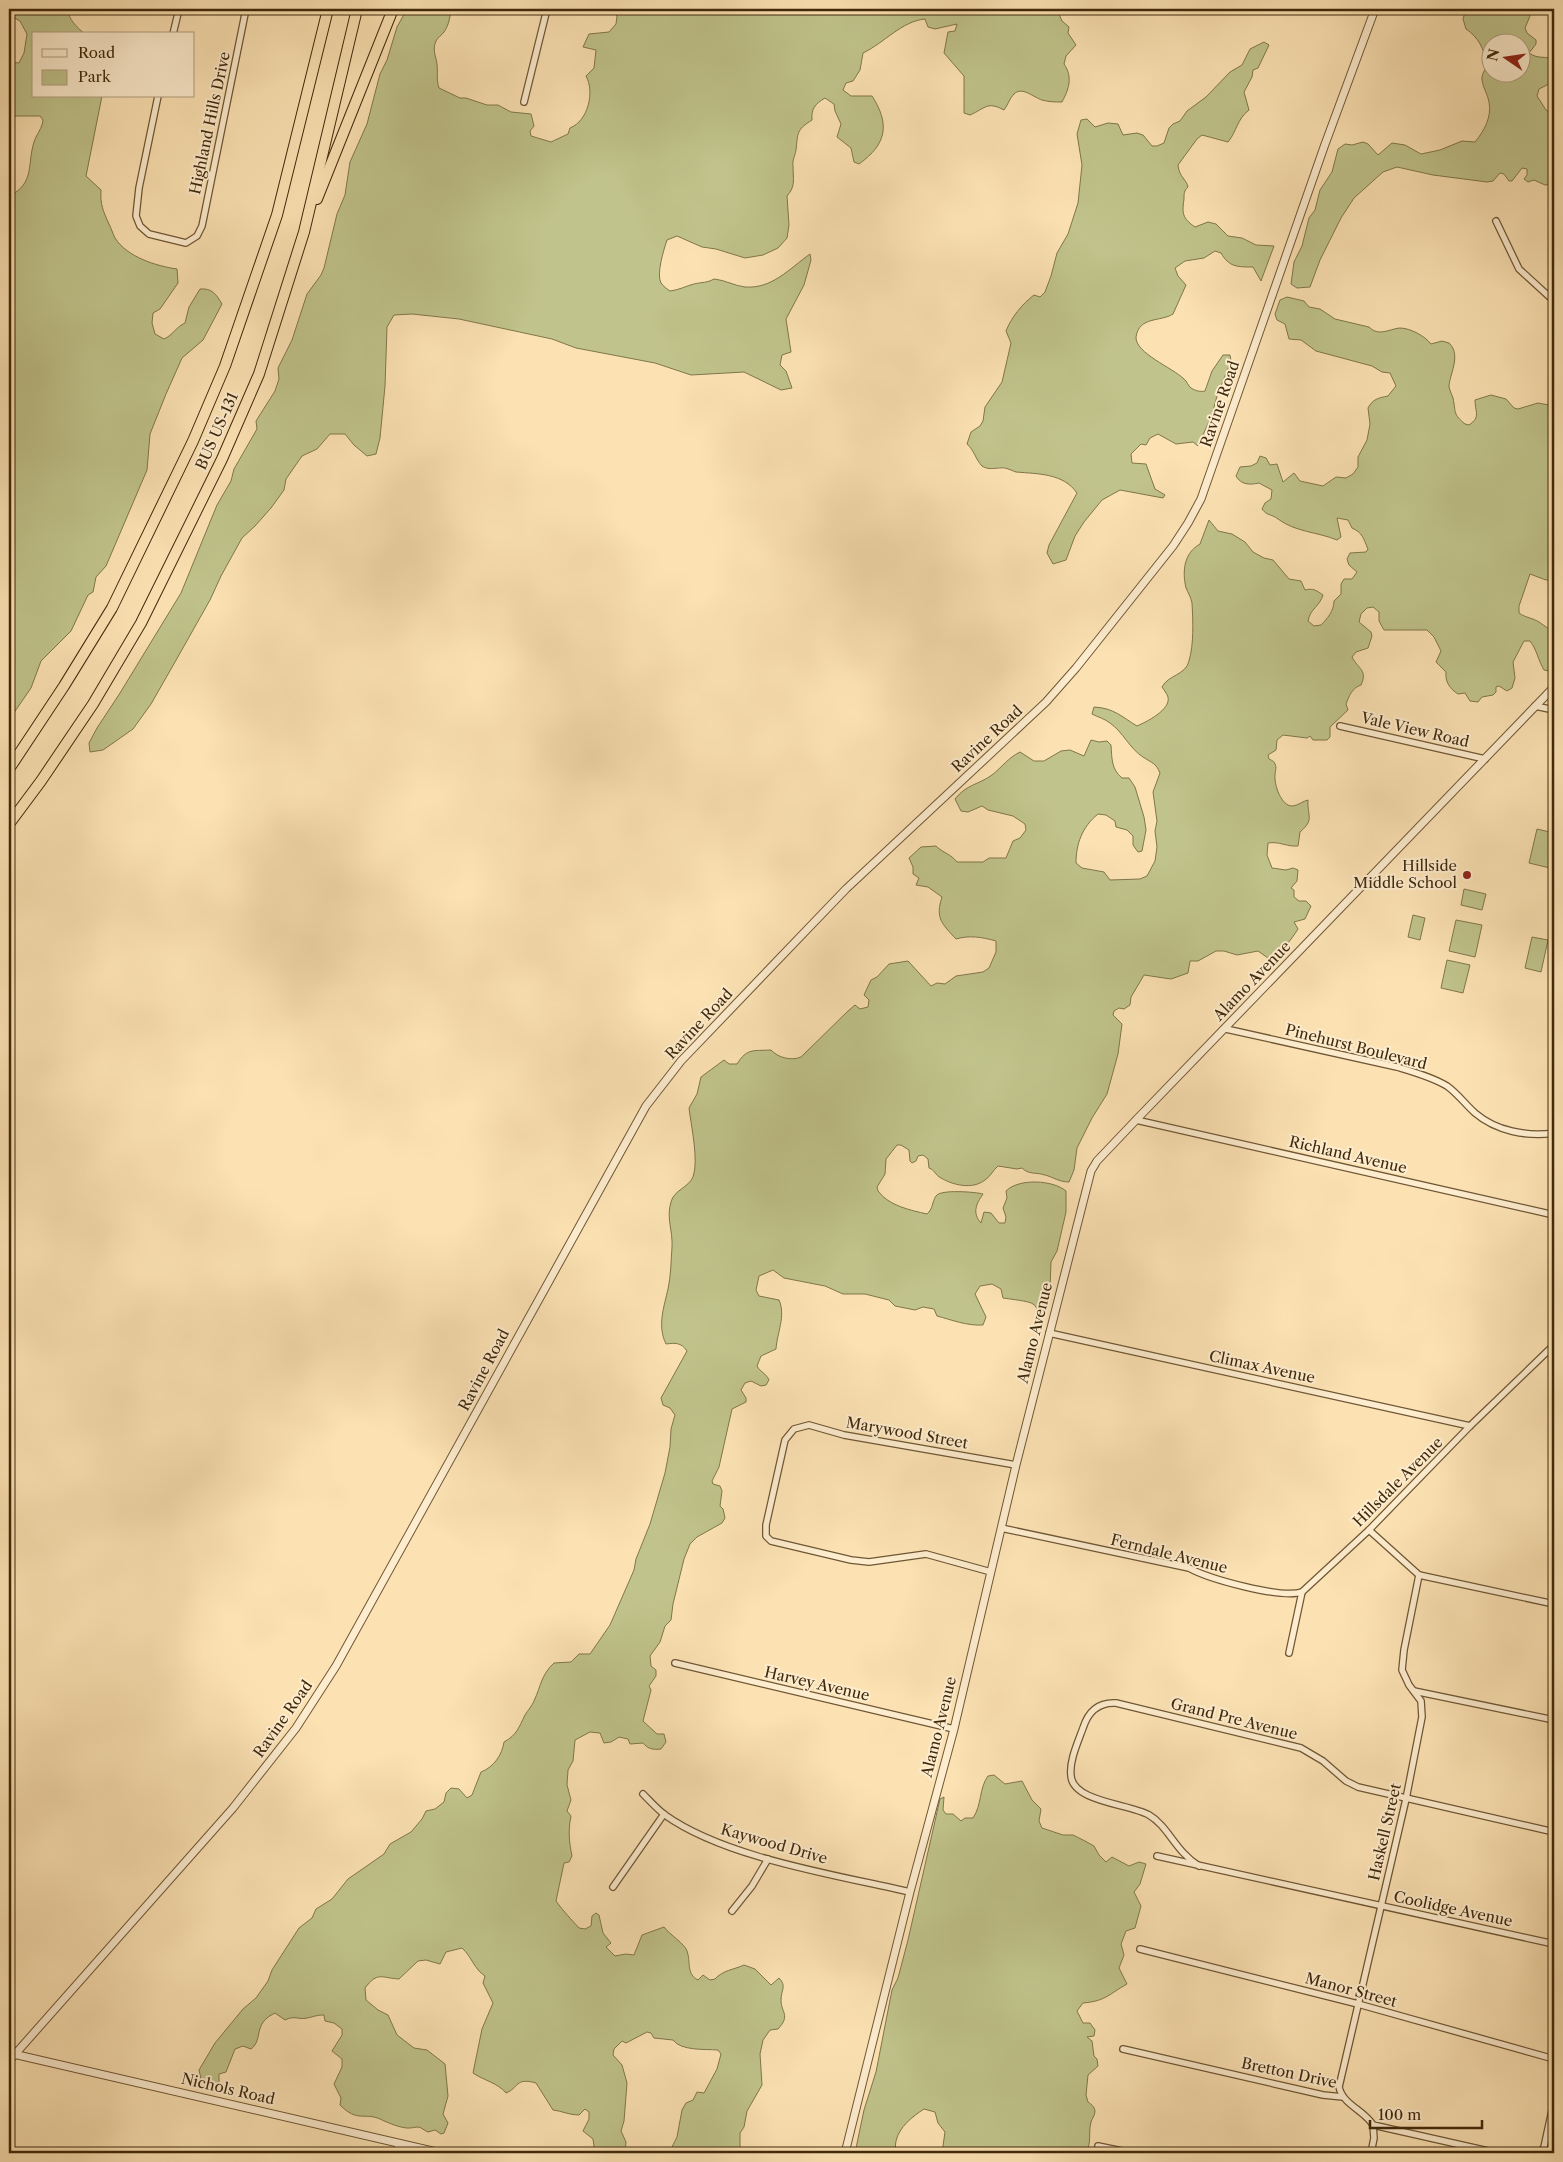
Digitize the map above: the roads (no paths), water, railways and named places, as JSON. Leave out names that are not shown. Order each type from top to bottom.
[{"type":"highway","name":"BUS US-131","points":[[9,769],[64,686],[112,608],[194,441],[226,366],[276,215],[328,9]]},
{"type":"highway","name":"BUS US-131","points":[[9,824],[41,781],[93,704],[141,623],[222,459],[259,374],[304,232],[356,9]]},
{"type":"highway","points":[[304,232],[393,9]]},
{"type":"street","points":[[173,32],[179,9]]},
{"type":"street","name":"Highland Hills Drive","points":[[158,98],[139,188],[136,216],[140,226],[149,234],[178,242],[186,242],[194,239],[202,226],[246,9]]},
{"type":"street","points":[[524,102],[547,9]]},
{"type":"street","name":"Ravine Road","points":[[9,2061],[12,2053],[233,1808],[268,1765],[314,1702],[356,1630],[646,1106],[681,1062],[846,889],[1046,702],[1076,668],[1182,534],[1201,500],[1324,147],[1375,9]]},
{"type":"street","points":[[1496,221],[1519,269],[1554,302]]},
{"type":"street","name":"Alamo Avenue","points":[[846,2153],[910,1892],[954,1729],[1016,1465],[1091,1171],[1097,1161],[1136,1120],[1226,1029],[1554,687]]},
{"type":"street","points":[[1536,706],[1554,710]]},
{"type":"street","name":"Vale View Road","points":[[1340,726],[1485,759]]},
{"type":"street","name":"Pinehurst Boulevard","points":[[1226,1029],[1397,1067],[1420,1074],[1447,1086],[1489,1124],[1524,1133],[1554,1133]]},
{"type":"street","name":"Richland Avenue","points":[[1136,1120],[1554,1215]]},
{"type":"street","name":"Climax Avenue","points":[[1049,1333],[1470,1426]]},
{"type":"street","name":"Hillsdale Avenue","points":[[1302,1592],[1369,1530],[1470,1426],[1554,1345]]},
{"type":"street","name":"Marywood Street","points":[[991,1572],[926,1554],[868,1562],[851,1560],[768,1539],[765,1532],[766,1525],[785,1440],[794,1429],[809,1425],[844,1435],[1016,1465]]},
{"type":"street","name":"Ferndale Avenue","points":[[1001,1528],[1189,1568],[1205,1577],[1282,1594],[1302,1592]]},
{"type":"street","points":[[1369,1530],[1419,1575],[1554,1604]]},
{"type":"street","name":"Haskell Street","points":[[1343,2096],[1340,2093],[1340,2081],[1406,1799],[1422,1717],[1421,1701],[1409,1685],[1402,1670],[1404,1650],[1419,1575]]},
{"type":"street","points":[[1288,1653],[1302,1592]]},
{"type":"street","name":"Harvey Avenue","points":[[675,1663],[954,1729]]},
{"type":"street","points":[[1414,1691],[1554,1720]]},
{"type":"street","name":"Grand Pre Avenue","points":[[1199,1866],[1184,1856],[1151,1816],[1142,1811],[1089,1796],[1075,1787],[1070,1774],[1083,1726],[1089,1714],[1097,1707],[1116,1703],[1301,1748],[1311,1753],[1346,1781],[1358,1787],[1554,1832]]},
{"type":"street","name":"Kaywood Drive","points":[[643,1794],[664,1814],[708,1838],[768,1859],[910,1892]]},
{"type":"street","points":[[613,1886],[664,1814]]},
{"type":"street","name":"Coolidge Avenue","points":[[1157,1856],[1554,1944]]},
{"type":"street","points":[[732,1912],[752,1886],[768,1859]]},
{"type":"street","name":"Manor Street","points":[[1140,1949],[1358,2004],[1554,2059]]},
{"type":"street","name":"Bretton Drive","points":[[1123,2049],[1322,2095],[1343,2096],[1369,2118],[1373,2125]]},
{"type":"street","name":"Nichols Road","points":[[12,2053],[441,2153]]},
{"type":"street","points":[[1540,2153],[1544,2147],[1554,2101]]},
{"type":"street","points":[[1371,2153],[1374,2138],[1373,2125],[1497,2153]]},
{"type":"street","points":[[396,2153],[399,2144]]},
{"type":"street","points":[[1098,2146],[1132,2153]]},
{"type":"place","name":"Hillside Middle School","points":[[1467,875]]}]
